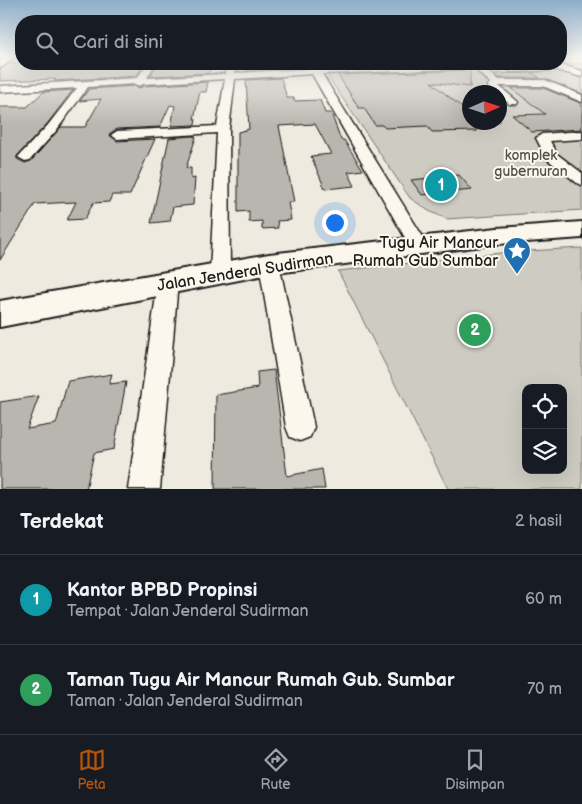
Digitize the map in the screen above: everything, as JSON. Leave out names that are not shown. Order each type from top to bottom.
[{"type":"main road","name":"Jalan Jenderal Sudirman","points":[[0,314],[269,264],[497,236],[582,230]]},
{"type":"street","points":[[139,83],[142,79]]},
{"type":"street","points":[[0,89],[139,83],[171,79]]},
{"type":"street","points":[[220,273],[223,128],[229,79]]},
{"type":"street","points":[[319,79],[419,245]]},
{"type":"street","points":[[490,79],[496,83],[544,82],[582,98]]},
{"type":"street","points":[[496,83],[493,86],[513,102]]},
{"type":"street","points":[[25,157],[52,128],[84,85]]},
{"type":"street","points":[[117,135],[223,128]]},
{"type":"street","points":[[582,135],[542,138],[552,156],[582,180]]},
{"type":"street","points":[[269,264],[300,427]]},
{"type":"street","points":[[144,489],[168,282]]},
{"type":"green space","name":"komplek gubernuran","points":[[329,79],[582,79],[582,210],[447,219],[429,211],[410,198]]},
{"type":"green space","points":[[582,248],[582,489],[448,489],[338,271],[509,252]]},
{"type":"building","points":[[0,79],[90,79],[54,81],[56,79],[0,81]]},
{"type":"building","points":[[281,79],[287,98],[294,98],[294,101],[320,100],[325,113],[331,113],[341,140],[344,140],[363,170],[348,172],[355,186],[325,189],[311,156],[331,154],[315,124],[279,126],[294,202],[288,202],[291,220],[277,221],[278,228],[262,229],[262,221],[249,222],[249,211],[238,212],[238,132],[249,129],[246,80]]},
{"type":"building","points":[[340,79],[470,79],[470,85],[462,86],[431,82],[462,107],[462,130],[477,131],[432,132],[427,126],[385,128],[382,125],[375,125],[364,108],[359,108]]},
{"type":"building","points":[[208,82],[206,92],[200,92],[194,119],[196,119],[195,125],[171,126],[175,106],[170,105],[160,127],[117,129],[109,134],[117,141],[155,139],[130,195],[112,195],[109,202],[93,203],[85,219],[67,220],[76,202],[35,204],[0,260],[0,107],[27,107],[43,92],[73,90],[47,124],[17,156],[17,159],[25,163],[31,161],[61,127],[85,127],[101,99],[80,101],[89,89],[135,86],[140,88],[144,86]]},
{"type":"building","points":[[511,88],[543,88],[578,102],[582,105],[582,129],[532,132],[512,115],[545,114]]},
{"type":"building","points":[[196,137],[186,168],[191,168],[191,179],[195,178],[193,205],[173,207],[170,221],[151,223],[169,138]]},
{"type":"building","points":[[459,175],[472,190],[422,195],[411,180]]},
{"type":"building","points":[[274,370],[287,476],[322,469],[325,489],[215,489],[216,395],[258,388],[257,372]]},
{"type":"building","points":[[112,374],[109,384],[126,382],[114,449],[94,453],[86,489],[0,489],[0,402],[39,396],[27,429],[56,424],[68,381]]},
{"type":"place","name":"Kantor BPBD Propinsi","points":[[441,185]]},
{"type":"place","name":"Tugu Air Mancur Rumah Gub Sumbar","points":[[517,275]]},
{"type":"place","name":"Taman Tugu Air Mancur Rumah Gub. Sumbar","points":[[475,330]]}]
